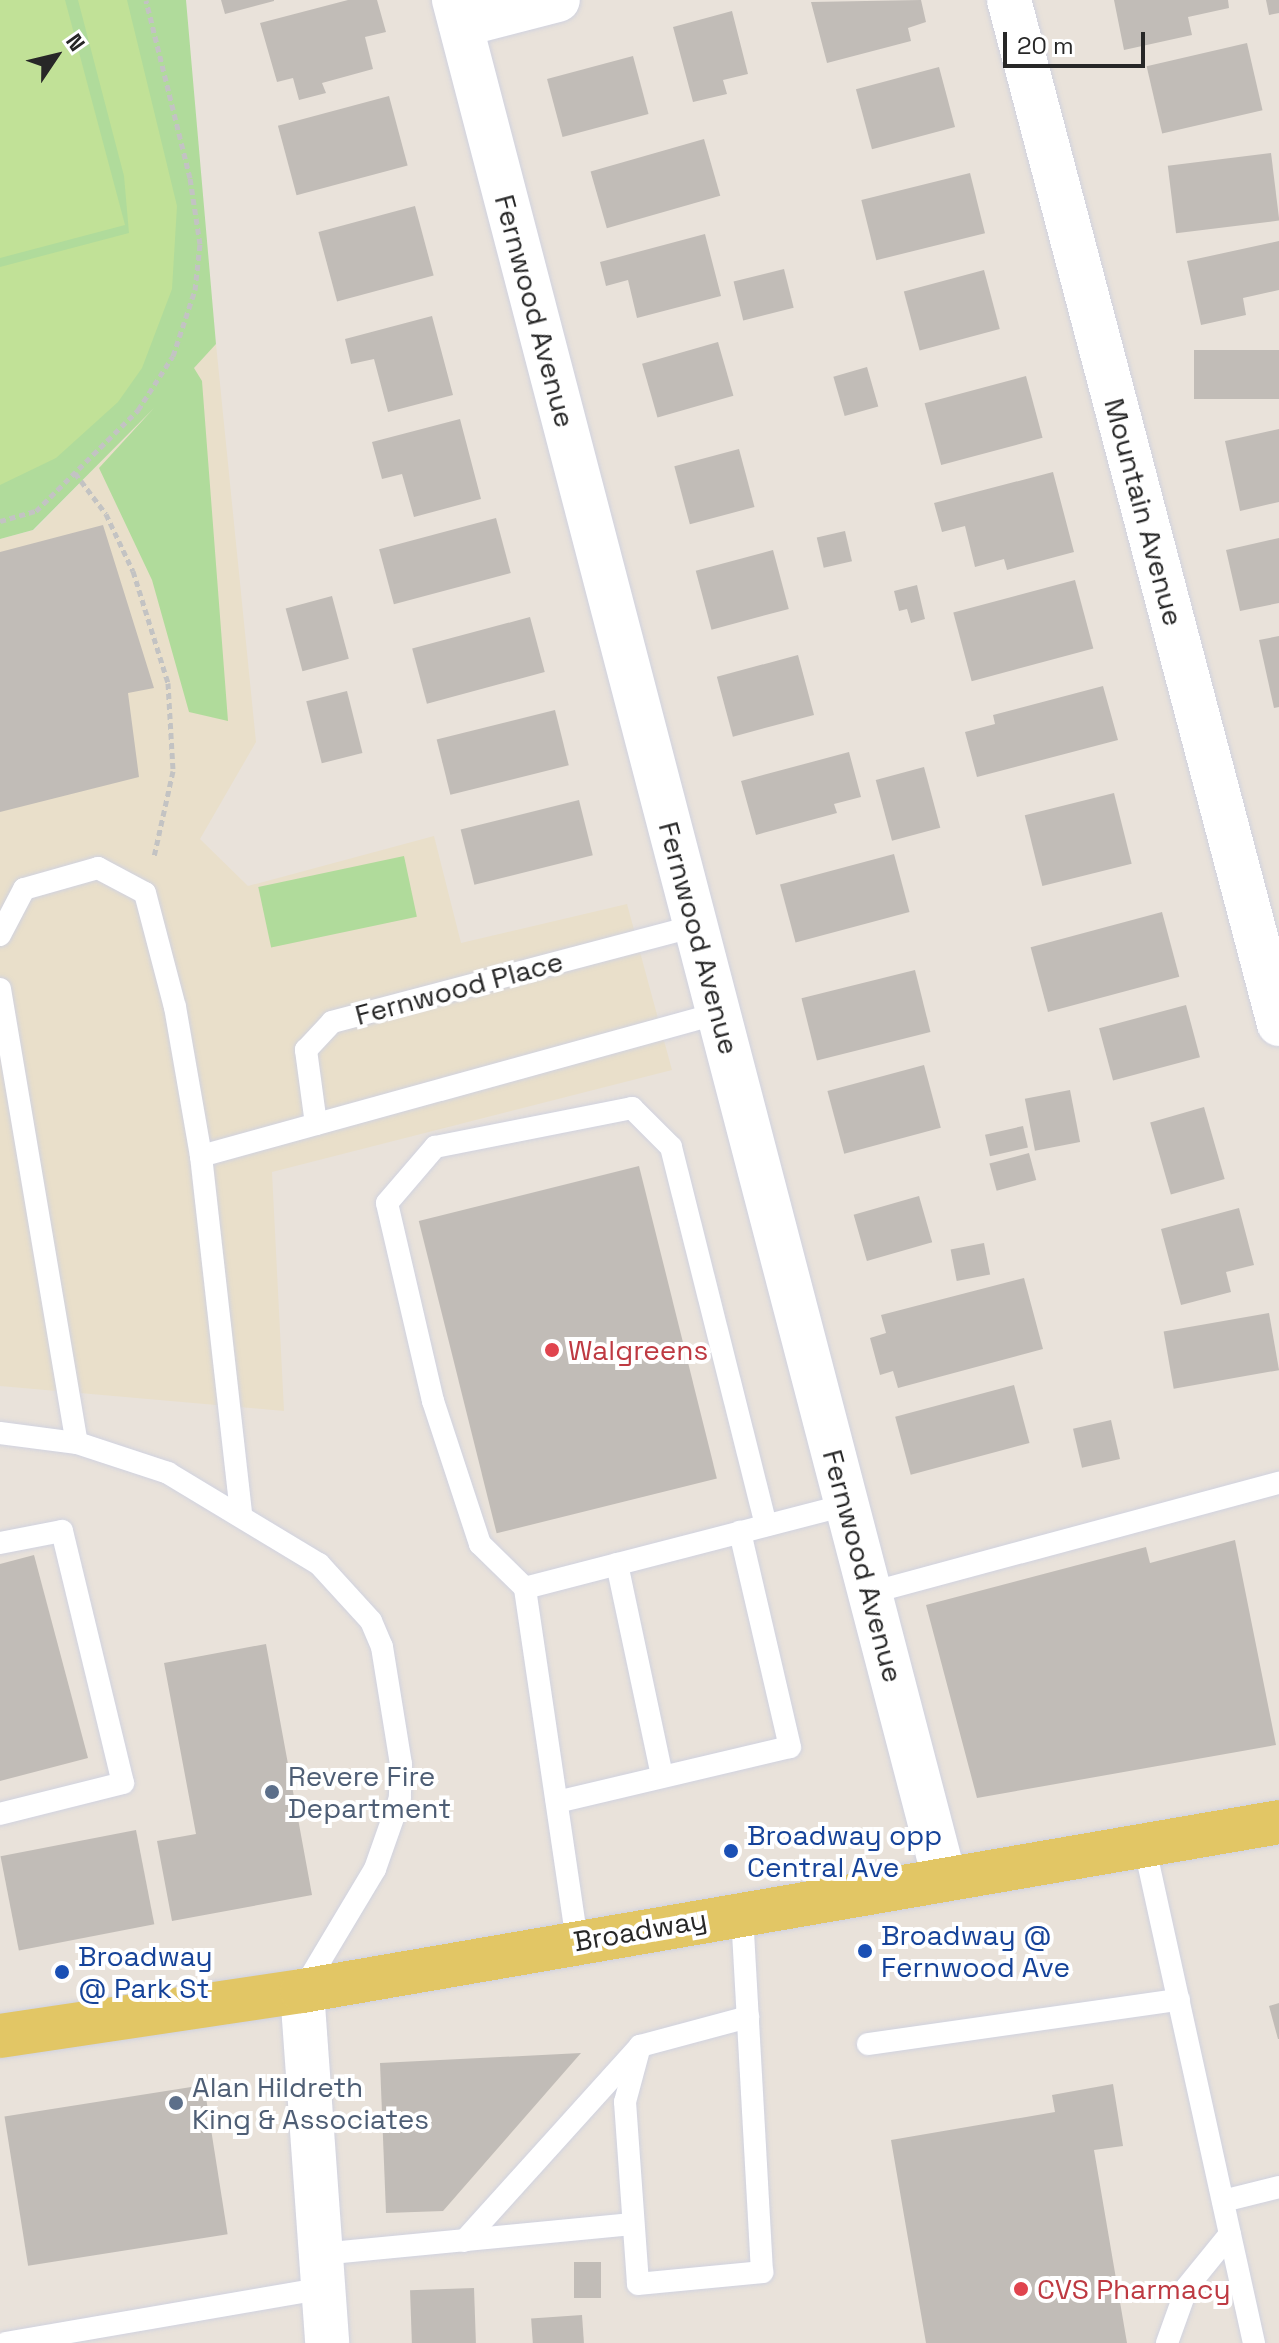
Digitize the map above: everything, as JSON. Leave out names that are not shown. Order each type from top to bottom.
[{"type":"main road","name":"Broadway","points":[[0,2036],[302,1991],[742,1911],[1279,1822]]},
{"type":"street","points":[[458,13],[558,0]]},
{"type":"street","name":"Mountain Avenue","points":[[1009,0],[1279,1024]]},
{"type":"street","name":"Fernwood Avenue","points":[[458,13],[944,1877]]},
{"type":"street","points":[[302,1991],[327,2343]]},
{"type":"lane","points":[[0,935],[24,889],[98,868],[145,893],[175,1007],[201,1156],[241,1515]]},
{"type":"lane","name":"Fernwood Place","points":[[316,1124],[306,1050],[332,1022],[696,926]]},
{"type":"lane","points":[[0,989],[77,1443]]},
{"type":"lane","points":[[201,1156],[719,1013]]},
{"type":"lane","points":[[577,1941],[525,1588],[480,1544],[433,1401],[387,1203],[435,1147],[632,1108],[671,1147],[766,1525]]},
{"type":"lane","points":[[0,1433],[77,1443],[168,1473],[319,1564],[371,1621],[382,1647],[401,1764],[393,1828],[302,1991]]},
{"type":"lane","points":[[870,1593],[1279,1483]]},
{"type":"lane","points":[[525,1588],[847,1505]]},
{"type":"lane","points":[[0,1543],[62,1531],[123,1783],[0,1814]]},
{"type":"lane","points":[[557,1802],[790,1747],[740,1532]]},
{"type":"lane","points":[[617,1564],[662,1775]]},
{"type":"lane","points":[[1144,1844],[1254,2343]]},
{"type":"lane","points":[[640,2046],[625,2102],[638,2284],[762,2272],[742,1911]]},
{"type":"lane","points":[[868,2044],[1179,2000]]},
{"type":"lane","points":[[464,2241],[640,2046],[748,2017]]},
{"type":"lane","points":[[1223,2201],[1279,2187]]},
{"type":"lane","points":[[6,2343],[464,2241],[632,2224]]},
{"type":"lane","points":[[1167,2343],[1187,2287],[1230,2234]]},
{"type":"path","points":[[0,521],[36,511],[138,410],[173,356],[195,290],[200,244],[190,178],[146,0]]},
{"type":"path","points":[[75,473],[106,514],[133,571],[168,683],[173,771],[145,893]]},
{"type":"shaded area","points":[[216,344],[256,742],[200,839],[248,886],[434,836],[461,943],[627,904],[672,1070],[272,1172],[284,1411],[0,1386],[0,539],[34,530]]},
{"type":"green space","points":[[0,0],[186,0],[216,344],[194,368],[202,381],[228,721],[189,712],[152,580],[99,468],[154,408],[33,530],[0,539]]},
{"type":"green space","points":[[0,0],[65,0],[125,225],[0,258]]},
{"type":"green space","points":[[78,0],[127,0],[177,206],[172,289],[142,368],[118,402],[56,458],[0,485],[0,267],[129,233],[124,176]]},
{"type":"green space","points":[[404,856],[417,917],[271,948],[258,887]]},
{"type":"building","points":[[221,0],[274,0],[274,1],[225,14]]},
{"type":"building","points":[[348,0],[377,0],[386,32],[365,37],[373,69],[322,83],[326,93],[299,100],[293,78],[277,82],[260,23]]},
{"type":"building","points":[[921,0],[926,22],[908,28],[911,41],[827,63],[811,2]]},
{"type":"building","points":[[1114,0],[1228,0],[1229,8],[1188,17],[1192,35],[1124,50]]},
{"type":"building","points":[[1266,0],[1279,0],[1279,13],[1269,15]]},
{"type":"building","points":[[732,11],[748,74],[723,80],[727,94],[693,102],[673,27]]},
{"type":"building","points":[[1247,43],[1263,110],[1162,133],[1147,66]]},
{"type":"building","points":[[633,56],[649,114],[563,137],[547,79]]},
{"type":"building","points":[[939,67],[955,127],[872,149],[856,89]]},
{"type":"building","points":[[389,96],[408,166],[297,195],[278,126]]},
{"type":"building","points":[[704,139],[720,196],[607,228],[591,172]]},
{"type":"building","points":[[1271,153],[1279,221],[1176,233],[1168,166]]},
{"type":"building","points":[[970,173],[985,233],[876,260],[861,200]]},
{"type":"building","points":[[415,206],[434,276],[337,301],[318,232]]},
{"type":"building","points":[[705,234],[721,296],[637,318],[628,280],[606,286],[600,262]]},
{"type":"building","points":[[1279,241],[1279,290],[1243,298],[1246,315],[1201,325],[1187,261]]},
{"type":"building","points":[[784,269],[794,308],[743,320],[734,282]]},
{"type":"building","points":[[984,270],[1000,329],[920,350],[904,291]]},
{"type":"building","points":[[432,316],[453,395],[388,412],[374,359],[351,364],[345,339]]},
{"type":"building","points":[[718,342],[733,396],[657,418],[642,364]]},
{"type":"building","points":[[1194,350],[1279,350],[1279,399],[1194,399]]},
{"type":"building","points":[[867,367],[878,406],[845,416],[833,377]]},
{"type":"building","points":[[1026,376],[1043,438],[941,465],[925,403]]},
{"type":"building","points":[[460,419],[481,499],[414,517],[402,474],[382,479],[372,442]]},
{"type":"building","points":[[1279,429],[1279,502],[1240,511],[1225,441]]},
{"type":"building","points":[[739,449],[755,507],[690,524],[674,466]]},
{"type":"building","points":[[1053,472],[1074,552],[1007,570],[1004,559],[975,567],[965,526],[942,532],[934,503]]},
{"type":"building","points":[[496,518],[511,573],[394,604],[379,549]]},
{"type":"building","points":[[103,525],[154,688],[128,693],[139,777],[0,812],[0,552]]},
{"type":"building","points":[[845,531],[852,561],[824,568],[817,538]]},
{"type":"building","points":[[1279,538],[1279,603],[1240,611],[1226,550]]},
{"type":"building","points":[[773,550],[789,609],[712,630],[696,571]]},
{"type":"building","points":[[1075,580],[1093,649],[972,681],[953,613]]},
{"type":"building","points":[[917,585],[925,619],[911,623],[907,609],[899,611],[894,591]]},
{"type":"building","points":[[332,596],[349,659],[302,671],[286,608]]},
{"type":"building","points":[[530,617],[545,672],[427,704],[412,649]]},
{"type":"building","points":[[1279,636],[1279,707],[1274,708],[1259,640]]},
{"type":"building","points":[[798,655],[814,715],[733,737],[717,677]]},
{"type":"building","points":[[1103,686],[1118,740],[977,777],[965,732],[995,724],[993,715]]},
{"type":"building","points":[[347,691],[362,753],[322,763],[306,701]]},
{"type":"building","points":[[555,710],[569,765],[450,795],[437,740]]},
{"type":"building","points":[[849,752],[861,797],[834,804],[837,813],[756,835],[741,781]]},
{"type":"building","points":[[924,767],[940,828],[892,841],[876,780]]},
{"type":"building","points":[[1114,793],[1132,864],[1042,886],[1025,815]]},
{"type":"building","points":[[579,800],[593,855],[474,885],[461,830]]},
{"type":"building","points":[[894,854],[910,912],[796,942],[780,885]]},
{"type":"building","points":[[1162,912],[1179,977],[1048,1012],[1031,947]]},
{"type":"building","points":[[915,970],[930,1032],[817,1060],[801,998]]},
{"type":"building","points":[[1186,1005],[1200,1057],[1113,1080],[1099,1028]]},
{"type":"building","points":[[924,1065],[941,1128],[844,1154],[827,1091]]},
{"type":"building","points":[[1070,1090],[1080,1142],[1035,1151],[1025,1099]]},
{"type":"building","points":[[1204,1107],[1225,1179],[1171,1195],[1150,1122]]},
{"type":"building","points":[[1023,1126],[1028,1147],[990,1156],[985,1135]]},
{"type":"building","points":[[1029,1153],[1036,1180],[997,1191],[989,1164]]},
{"type":"building","points":[[639,1166],[717,1478],[497,1533],[419,1221]]},
{"type":"building","points":[[919,1196],[932,1242],[867,1261],[854,1215]]},
{"type":"building","points":[[1239,1208],[1254,1265],[1226,1272],[1231,1292],[1181,1305],[1161,1229]]},
{"type":"building","points":[[984,1243],[990,1274],[957,1281],[951,1249]]},
{"type":"building","points":[[1024,1278],[1043,1349],[898,1388],[893,1371],[880,1375],[870,1338],[886,1333],[881,1315]]},
{"type":"building","points":[[1269,1313],[1279,1370],[1174,1389],[1164,1332]]},
{"type":"building","points":[[1014,1385],[1030,1443],[911,1475],[895,1417]]},
{"type":"building","points":[[1111,1420],[1120,1459],[1082,1468],[1073,1429]]},
{"type":"building","points":[[1235,1540],[1276,1745],[977,1798],[926,1605],[1146,1547],[1150,1563]]},
{"type":"building","points":[[34,1555],[88,1758],[0,1781],[0,1564]]},
{"type":"building","points":[[266,1644],[312,1895],[172,1921],[157,1841],[196,1834],[164,1663]]},
{"type":"building","points":[[136,1830],[154,1924],[19,1951],[1,1856]]},
{"type":"building","points":[[1279,2003],[1279,2039],[1278,2039],[1269,2006]]},
{"type":"building","points":[[581,2053],[443,2211],[386,2213],[380,2063]]},
{"type":"building","points":[[1113,2084],[1123,2146],[1094,2150],[1127,2343],[926,2343],[891,2140],[1055,2112],[1052,2095]]},
{"type":"building","points":[[204,2085],[228,2234],[28,2266],[4,2117]]},
{"type":"building","points":[[574,2262],[601,2262],[601,2298],[574,2298]]},
{"type":"building","points":[[474,2288],[476,2343],[412,2343],[410,2290]]},
{"type":"building","points":[[582,2315],[584,2343],[533,2343],[531,2319]]},
{"type":"place","name":"Walgreens","points":[[552,1350]]},
{"type":"place","name":"Revere Fire Department","points":[[272,1792]]},
{"type":"place","name":"Broadway opp Central Ave","points":[[731,1851]]},
{"type":"place","name":"Broadway @ Fernwood Ave","points":[[865,1951]]},
{"type":"place","name":"Broadway @ Park St","points":[[62,1972]]},
{"type":"place","name":"Alan Hildreth King & Associates","points":[[176,2103]]},
{"type":"place","name":"CVS Pharmacy","points":[[1021,2289]]}]
